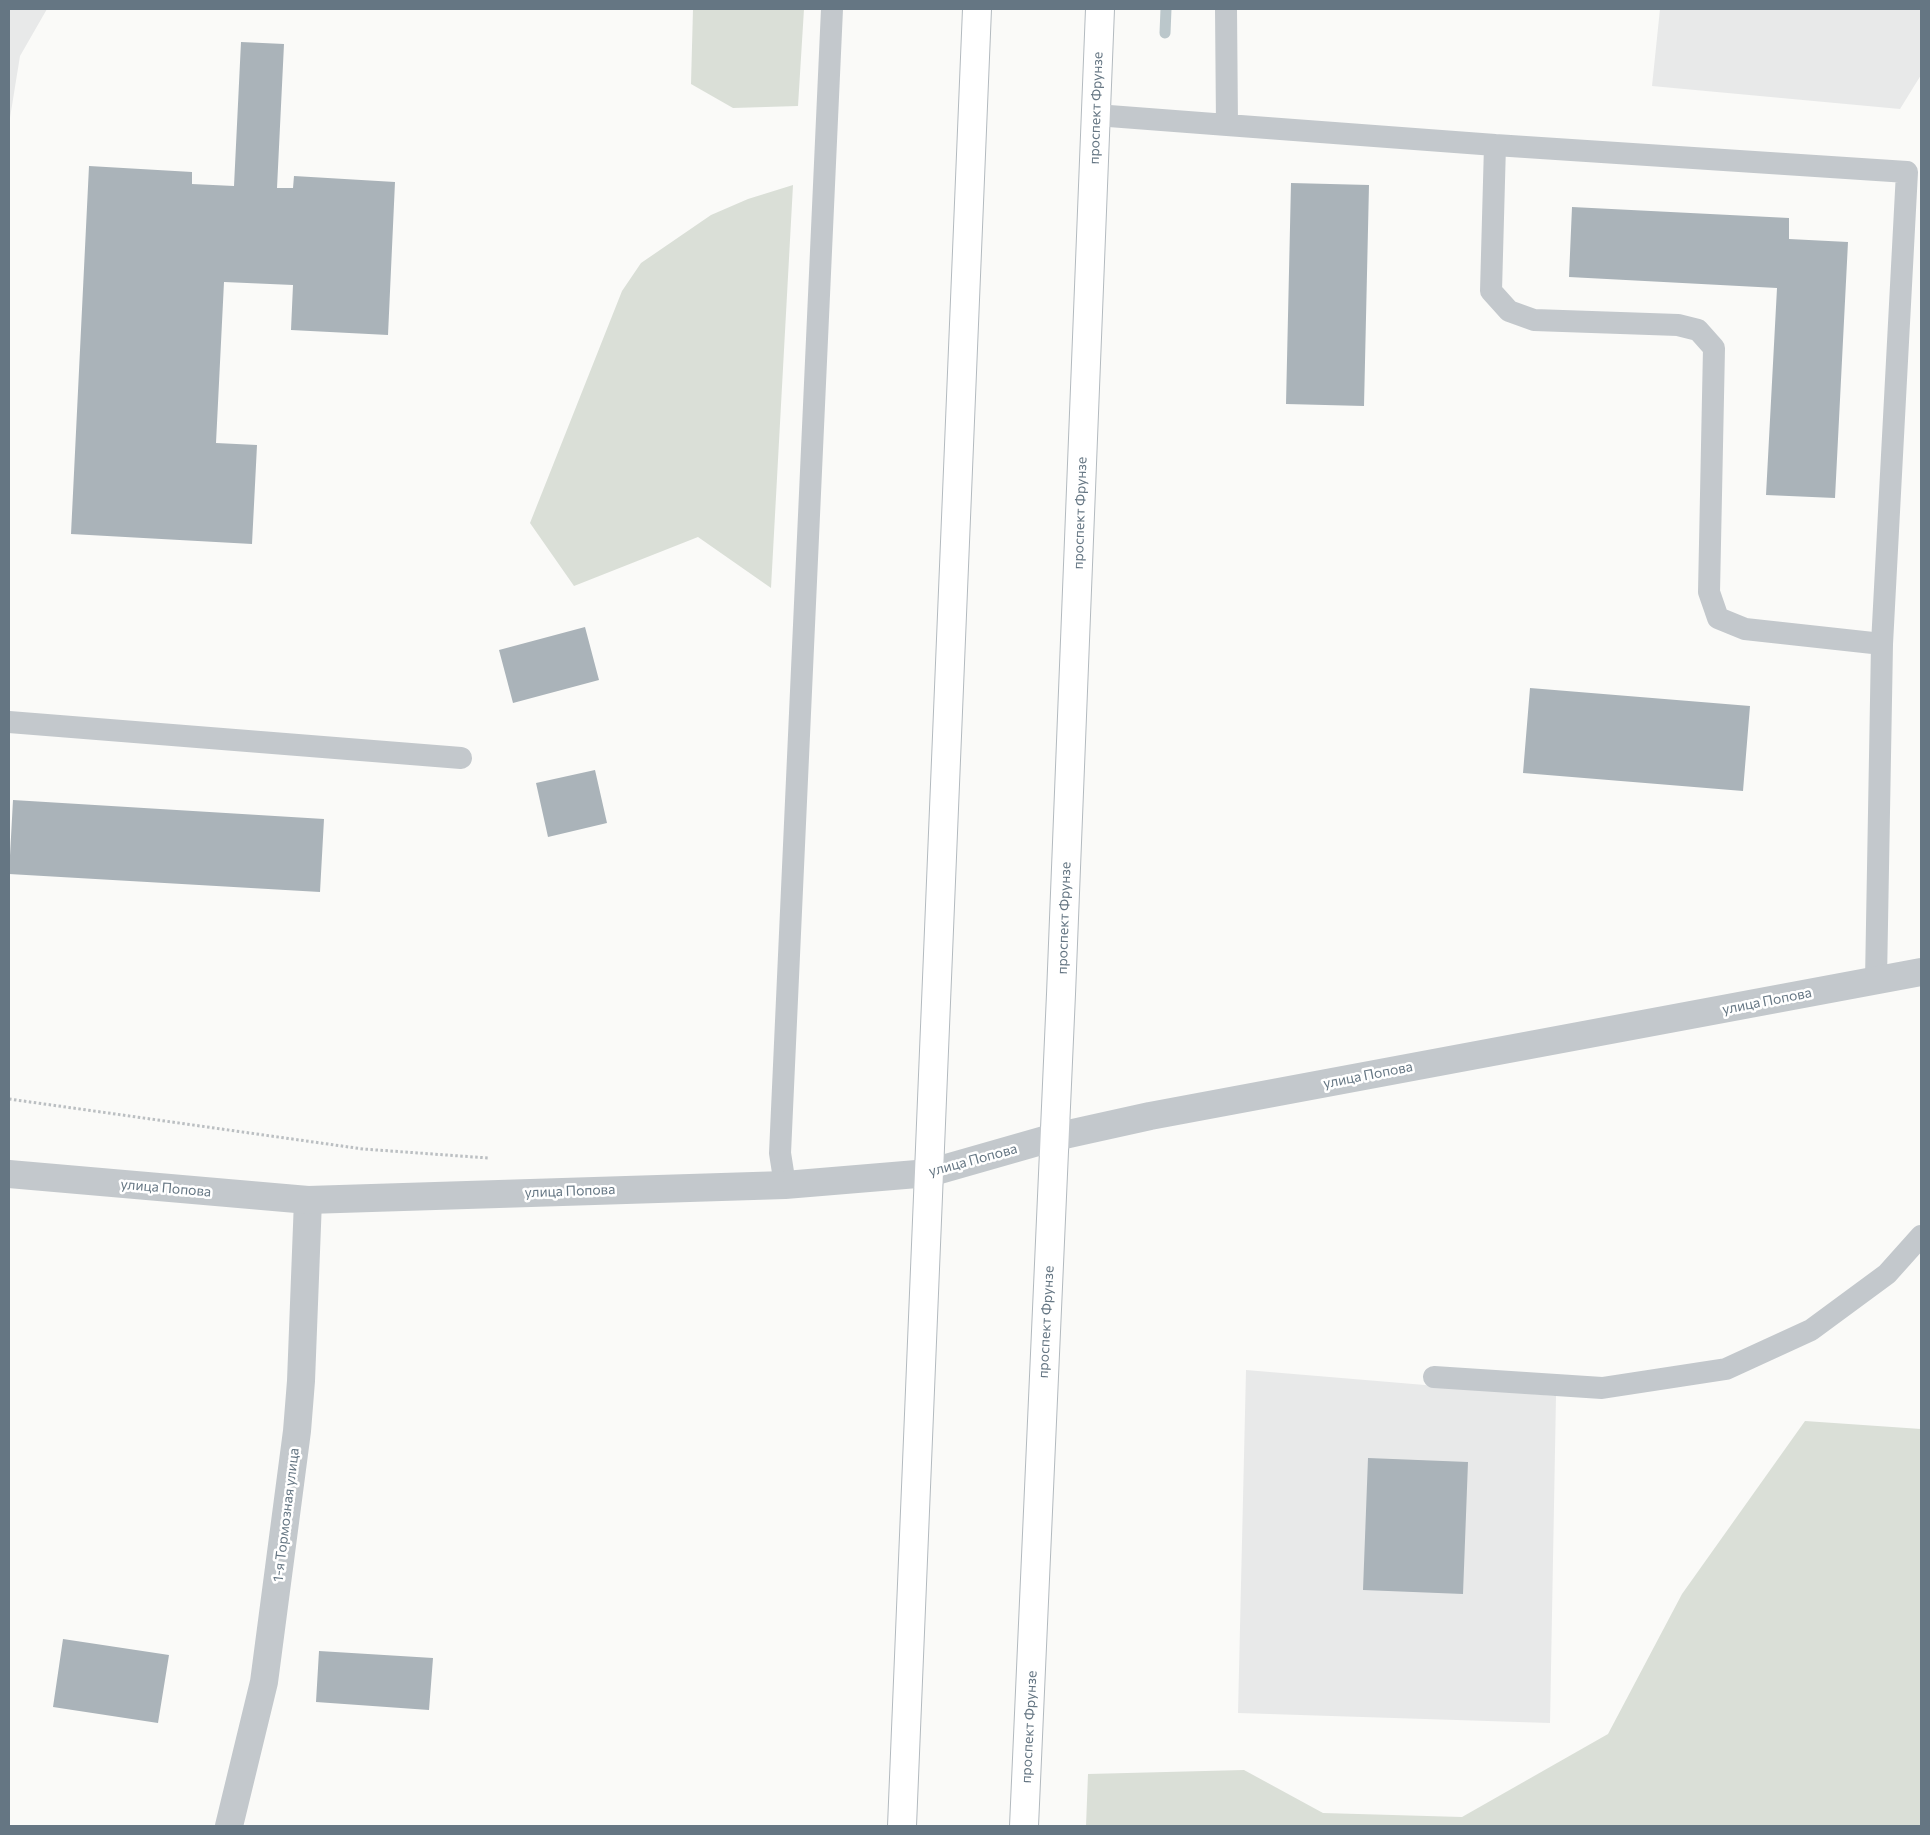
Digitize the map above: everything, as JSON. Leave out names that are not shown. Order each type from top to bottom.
[{"type":"main road","points":[[902,1826],[977,9]]},
{"type":"main road","name":"проспект Фрунзе","points":[[1024,1826],[1100,9]]},
{"type":"street","name":"улица Попова","points":[[9,1174],[308,1200],[785,1185],[929,1173],[1054,1137],[1160,1114],[1921,972]]},
{"type":"street","name":"1-я Тормозная улица","points":[[229,1826],[264,1682],[297,1431],[301,1381],[308,1200]]},
{"type":"lane","points":[[785,1185],[781,1146],[832,9]]},
{"type":"lane","points":[[1226,9],[1227,125]]},
{"type":"lane","points":[[1096,115],[1495,145],[1907,172],[1882,644],[1876,980]]},
{"type":"lane","points":[[1495,145],[1491,291],[1508,311],[1534,320],[1678,324],[1698,330],[1714,348],[1709,592],[1718,618],[1745,629],[1882,644]]},
{"type":"lane","points":[[9,722],[461,758]]},
{"type":"lane","points":[[1434,1377],[1602,1388],[1726,1369],[1811,1330],[1887,1274],[1921,1236]]},
{"type":"path","points":[[9,1099],[364,1149],[491,1158]]},
{"type":"shaded area","points":[[9,9],[47,9],[20,56],[9,124]]},
{"type":"shaded area","points":[[693,9],[804,9],[798,106],[733,108],[691,84]]},
{"type":"shaded area","points":[[1660,9],[1921,9],[1921,75],[1900,109],[1652,86]]},
{"type":"shaded area","points":[[793,185],[771,588],[698,537],[574,586],[530,523],[622,291],[641,263],[711,215],[748,199]]},
{"type":"shaded area","points":[[1246,1370],[1556,1396],[1550,1723],[1238,1713]]},
{"type":"shaded area","points":[[1805,1421],[1921,1429],[1921,1826],[1086,1826],[1088,1774],[1244,1770],[1323,1813],[1462,1817],[1608,1734],[1682,1594]]},
{"type":"building","points":[[241,42],[284,44],[277,188],[293,188],[294,176],[395,182],[388,335],[291,330],[293,285],[224,282],[216,443],[257,445],[252,544],[71,534],[89,166],[192,172],[192,184],[234,186]]},
{"type":"building","points":[[1291,183],[1369,185],[1364,406],[1286,404]]},
{"type":"building","points":[[1572,207],[1789,218],[1789,239],[1848,242],[1835,498],[1766,495],[1777,288],[1569,277]]},
{"type":"building","points":[[585,627],[599,680],[513,703],[499,650]]},
{"type":"building","points":[[1530,688],[1750,706],[1743,791],[1523,773]]},
{"type":"building","points":[[595,770],[607,823],[548,837],[536,783]]},
{"type":"building","points":[[13,800],[324,819],[320,892],[9,874]]},
{"type":"building","points":[[1368,1458],[1468,1462],[1463,1594],[1363,1590]]},
{"type":"building","points":[[63,1639],[169,1655],[158,1723],[53,1707]]},
{"type":"building","points":[[319,1651],[433,1658],[429,1710],[316,1702]]},
{"type":"waterway","points":[[1165,33],[1166,9]]}]
